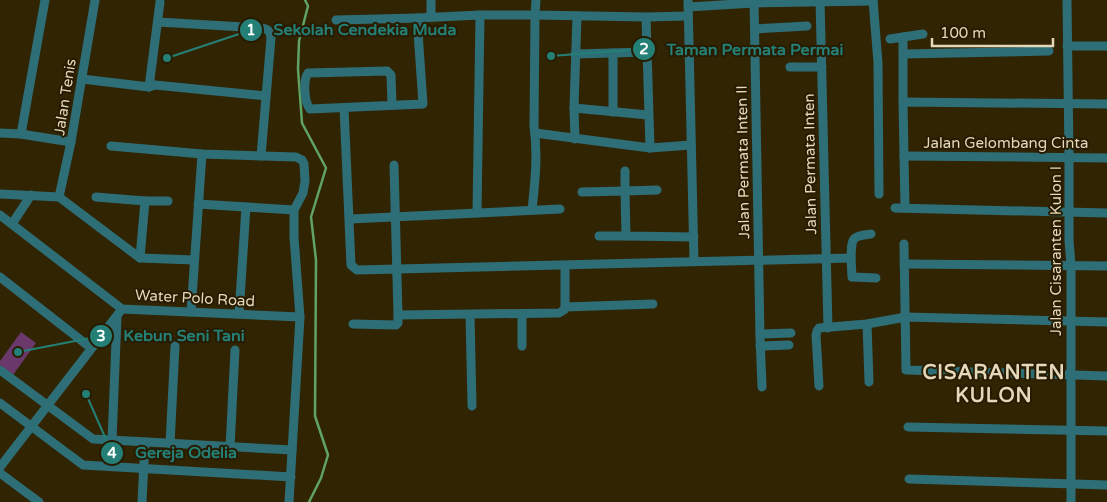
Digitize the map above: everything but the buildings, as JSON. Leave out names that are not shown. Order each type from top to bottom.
[{"type":"street","points":[[21,134],[44,0]]},
{"type":"street","name":"Jalan Tenis","points":[[59,197],[72,142],[95,0]]},
{"type":"street","points":[[431,0],[431,17]]},
{"type":"street","points":[[532,210],[537,164],[535,134],[536,0]]},
{"type":"street","points":[[336,20],[480,15],[646,17],[688,8],[754,2],[873,0],[878,63],[878,194]]},
{"type":"street","name":"Jalan Cisaranten Kulon I","points":[[1067,0],[1070,157],[1071,502]]},
{"type":"street","name":"Jalan Permata Inten","points":[[820,1],[828,328]]},
{"type":"street","points":[[152,85],[160,2]]},
{"type":"street","name":"Jalan Permata Inten II","points":[[754,2],[762,387]]},
{"type":"street","points":[[688,8],[694,261]]},
{"type":"street","points":[[477,213],[480,15]]},
{"type":"street","points":[[574,139],[577,16]]},
{"type":"street","points":[[646,17],[650,148]]},
{"type":"street","points":[[392,105],[391,75],[387,71],[308,73],[306,77],[306,104],[310,109],[423,104],[417,18]]},
{"type":"street","points":[[158,22],[266,28],[270,32],[261,156]]},
{"type":"street","points":[[755,29],[807,26]]},
{"type":"street","points":[[890,39],[923,34]]},
{"type":"street","points":[[903,37],[905,208]]},
{"type":"street","points":[[1067,46],[1107,46]]},
{"type":"street","points":[[903,54],[1049,51]]},
{"type":"street","points":[[575,54],[646,52]]},
{"type":"street","points":[[612,53],[613,112]]},
{"type":"street","points":[[790,67],[822,67]]},
{"type":"street","points":[[82,76],[266,96]]},
{"type":"street","points":[[903,102],[1107,104]]},
{"type":"street","points":[[344,108],[351,265],[357,270],[851,258]]},
{"type":"street","points":[[574,108],[648,115]]},
{"type":"street","points":[[0,133],[21,134],[72,142]]},
{"type":"street","points":[[535,134],[650,148],[691,145]]},
{"type":"street","points":[[110,146],[202,154],[296,157],[302,160],[305,181],[303,193],[294,210],[294,247],[300,317],[289,502]]},
{"type":"street","points":[[191,312],[202,154]]},
{"type":"street","name":"Jalan Gelombang Cinta","points":[[904,156],[1107,158]]},
{"type":"street","points":[[353,324],[398,323],[394,165]]},
{"type":"street","points":[[625,171],[626,236]]},
{"type":"street","points":[[582,192],[657,190]]},
{"type":"street","points":[[0,194],[59,197],[140,258],[194,260]]},
{"type":"street","points":[[12,224],[31,196]]},
{"type":"street","points":[[96,197],[168,201]]},
{"type":"street","points":[[140,258],[145,201]]},
{"type":"street","points":[[198,204],[294,210]]},
{"type":"street","points":[[239,314],[246,207]]},
{"type":"street","points":[[895,208],[1107,213]]},
{"type":"street","points":[[350,219],[560,209]]},
{"type":"street","name":"Water Polo Road","points":[[0,215],[119,313],[191,312],[300,317]]},
{"type":"street","points":[[871,234],[859,235],[854,237],[852,241],[852,277],[876,278]]},
{"type":"street","points":[[599,236],[694,237]]},
{"type":"street","points":[[904,244],[906,369],[908,371],[1107,376]]},
{"type":"street","points":[[904,264],[1107,266]]},
{"type":"street","points":[[398,315],[560,313],[565,307],[565,266]]},
{"type":"street","points":[[0,277],[91,348]]},
{"type":"street","points":[[565,307],[653,304]]},
{"type":"street","points":[[0,467],[119,313]]},
{"type":"street","points":[[112,440],[119,313]]},
{"type":"street","points":[[522,314],[522,346]]},
{"type":"street","points":[[470,315],[472,406]]},
{"type":"street","points":[[819,386],[817,331],[819,328],[867,324],[906,317],[1107,322]]},
{"type":"street","points":[[867,324],[869,382]]},
{"type":"street","points":[[760,334],[791,333]]},
{"type":"street","points":[[760,346],[789,345]]},
{"type":"street","points":[[170,444],[175,346]]},
{"type":"street","points":[[230,447],[236,350]]},
{"type":"street","points":[[0,370],[94,439],[292,450]]},
{"type":"street","points":[[0,403],[83,464],[291,477]]},
{"type":"street","points":[[908,427],[1107,430]]},
{"type":"street","points":[[142,502],[145,442]]},
{"type":"street","points":[[0,473],[39,502]]},
{"type":"street","points":[[909,479],[1107,485]]},
{"type":"shaded area","points":[[21,332],[36,343],[13,375],[0,365],[0,361]]},
{"type":"waterway","points":[[305,0],[308,6],[299,41],[298,69],[302,123],[326,168],[311,217],[316,260],[315,416],[328,455],[321,478],[309,502]]},
{"type":"place","name":"Taman Permata Permai","points":[[551,56]]},
{"type":"place","name":"Sekolah Cendekia Muda","points":[[167,58]]},
{"type":"place","name":"Kebun Seni Tani","points":[[18,352]]},
{"type":"place","name":"Gereja Odelia","points":[[86,394]]},
{"type":"district","name":"CISARANTEN KULON","points":[[994,384]]}]
